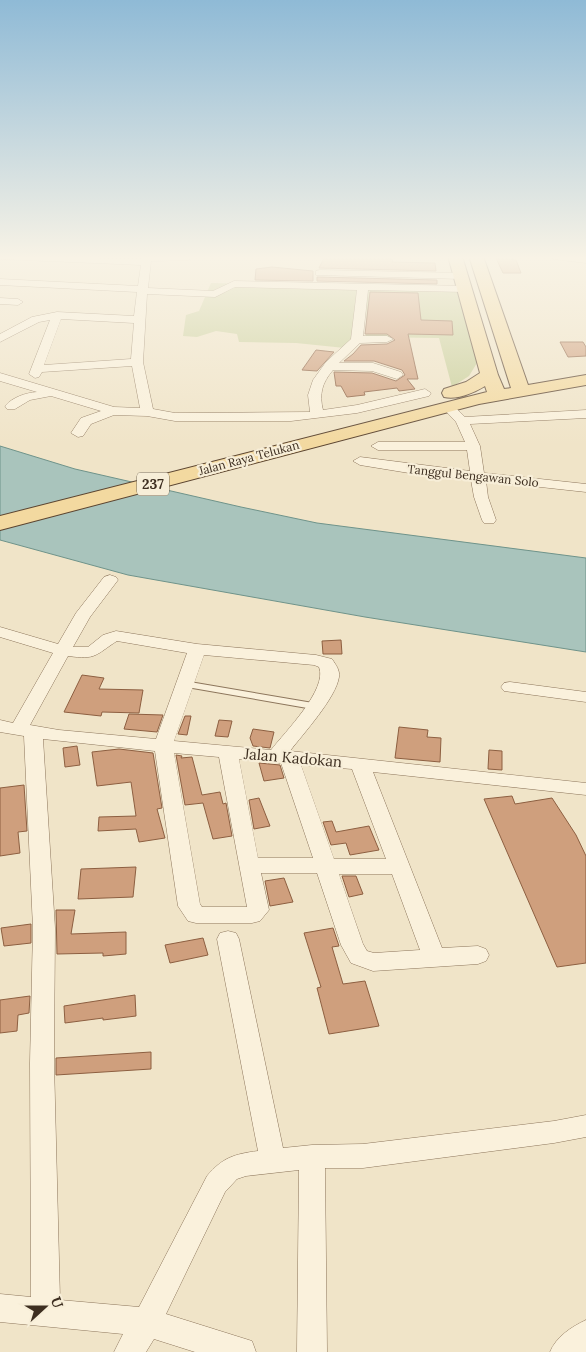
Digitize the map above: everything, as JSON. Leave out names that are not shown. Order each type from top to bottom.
[{"type":"main road","points":[[474,319],[489,375],[498,394]]},
{"type":"main road","points":[[497,319],[521,390]]},
{"type":"main road","points":[[510,354],[520,365],[540,377],[579,381]]},
{"type":"main road","name":"Jalan Raya Telukan","points":[[0,509],[430,399],[472,386],[489,375]]},
{"type":"main road","name":"Jalan Raya Telukan","points":[[0,523],[498,394],[579,381]]},
{"type":"street","points":[[0,339],[36,319]]},
{"type":"street","points":[[55,319],[36,371],[137,362]]},
{"type":"street","points":[[140,319],[137,362],[147,412]]},
{"type":"street","points":[[317,415],[314,395],[316,385],[330,366],[357,340],[359,319]]},
{"type":"street","points":[[0,331],[13,332]]},
{"type":"street","points":[[357,340],[387,339]]},
{"type":"street","points":[[330,366],[373,367],[397,375]]},
{"type":"street","points":[[0,377],[54,395],[113,411],[147,412],[175,417],[291,417],[317,415],[357,409],[425,393]]},
{"type":"street","points":[[11,406],[27,397],[54,395]]},
{"type":"street","points":[[448,407],[462,421],[474,446],[481,497],[489,520]]},
{"type":"street","points":[[78,433],[86,421],[113,411]]},
{"type":"street","points":[[462,421],[586,414]]},
{"type":"street","points":[[378,446],[474,446]]},
{"type":"street","name":"Tanggul Bengawan Solo","points":[[360,461],[409,469],[586,488]]},
{"type":"street","points":[[46,1311],[42,1063],[44,928],[17,729],[82,616],[110,580]]},
{"type":"street","points":[[0,632],[63,650],[89,652],[95,650],[110,637],[116,636],[196,649],[316,660],[326,664],[330,670],[330,680],[282,757],[326,866],[352,945],[359,957],[373,962],[478,954]]},
{"type":"street","points":[[196,649],[163,745],[191,911],[196,915],[252,915],[258,910],[228,752]]},
{"type":"street","points":[[510,687],[586,697]]},
{"type":"street","name":"Jalan Kadokan","points":[[17,729],[59,736],[360,764],[586,789]]},
{"type":"street","points":[[360,764],[434,957]]},
{"type":"street","points":[[249,865],[400,867]]},
{"type":"street","points":[[228,939],[273,1161]]},
{"type":"street","points":[[129,1352],[147,1322],[216,1184],[228,1170],[246,1164],[312,1158],[364,1156],[554,1132],[586,1126]]},
{"type":"street","points":[[312,1158],[312,1352]]},
{"type":"street","points":[[0,1308],[147,1322],[242,1352]]},
{"type":"street","points":[[565,1352],[586,1334]]},
{"type":"lane","points":[[184,684],[313,706]]},
{"type":"green space","points":[[185,319],[357,319],[356,333],[345,348],[296,343],[239,342],[237,334],[216,331],[197,337],[183,336]]},
{"type":"green space","points":[[366,319],[467,319],[480,358],[469,376],[452,387],[439,338],[366,337]]},
{"type":"water","points":[[0,446],[75,469],[317,523],[586,558],[586,652],[365,617],[128,575],[0,540]]},
{"type":"building","points":[[367,319],[421,319],[452,321],[453,335],[408,334],[418,379],[407,379],[415,389],[399,391],[397,388],[364,392],[365,395],[347,397],[341,386],[336,386],[334,372],[372,373],[396,381],[405,375],[402,370],[374,361],[344,361],[361,345],[387,344],[395,340],[387,334],[365,334]]},
{"type":"building","points":[[560,342],[583,342],[586,347],[586,356],[568,357]]},
{"type":"building","points":[[316,350],[334,352],[317,371],[302,370]]},
{"type":"building","points":[[341,640],[342,654],[323,654],[322,641]]},
{"type":"building","points":[[82,675],[104,678],[99,689],[143,690],[139,713],[102,712],[101,716],[64,712]]},
{"type":"building","points":[[129,714],[163,715],[157,732],[124,729]]},
{"type":"building","points":[[185,716],[191,716],[187,735],[178,734]]},
{"type":"building","points":[[219,720],[232,721],[228,737],[215,736]]},
{"type":"building","points":[[399,727],[428,730],[427,737],[441,738],[440,762],[395,758]]},
{"type":"building","points":[[253,729],[274,732],[270,748],[253,746],[250,738]]},
{"type":"building","points":[[77,746],[80,765],[65,767],[63,748]]},
{"type":"building","points":[[119,749],[153,753],[162,808],[157,809],[165,838],[139,842],[136,829],[98,831],[99,817],[136,816],[131,782],[97,786],[92,752]]},
{"type":"building","points":[[489,750],[502,751],[502,770],[488,769]]},
{"type":"building","points":[[176,755],[182,756],[181,758],[192,757],[202,795],[220,792],[223,804],[226,803],[232,836],[213,839],[203,803],[185,805]]},
{"type":"building","points":[[259,763],[280,765],[284,778],[264,781]]},
{"type":"building","points":[[24,785],[27,831],[18,832],[20,853],[0,856],[0,788]]},
{"type":"building","points":[[512,796],[515,804],[552,798],[576,835],[586,856],[586,963],[557,967],[484,799]]},
{"type":"building","points":[[259,798],[270,826],[254,829],[249,800]]},
{"type":"building","points":[[332,821],[336,832],[369,826],[379,850],[350,855],[346,843],[331,845],[323,822]]},
{"type":"building","points":[[136,867],[133,897],[78,899],[81,869]]},
{"type":"building","points":[[342,876],[356,876],[363,894],[349,897]]},
{"type":"building","points":[[284,878],[293,902],[270,906],[265,881]]},
{"type":"building","points":[[56,910],[75,910],[71,934],[126,932],[126,954],[103,956],[103,953],[57,954]]},
{"type":"building","points":[[31,924],[31,943],[4,946],[1,928]]},
{"type":"building","points":[[333,928],[339,946],[332,947],[343,984],[365,981],[379,1026],[329,1034],[317,988],[321,987],[304,933]]},
{"type":"building","points":[[203,938],[208,955],[170,963],[165,945]]},
{"type":"building","points":[[135,995],[136,1016],[65,1023],[64,1006]]},
{"type":"building","points":[[30,996],[29,1013],[18,1015],[17,1031],[0,1033],[0,1000]]},
{"type":"building","points":[[151,1052],[151,1069],[56,1075],[56,1058]]}]
